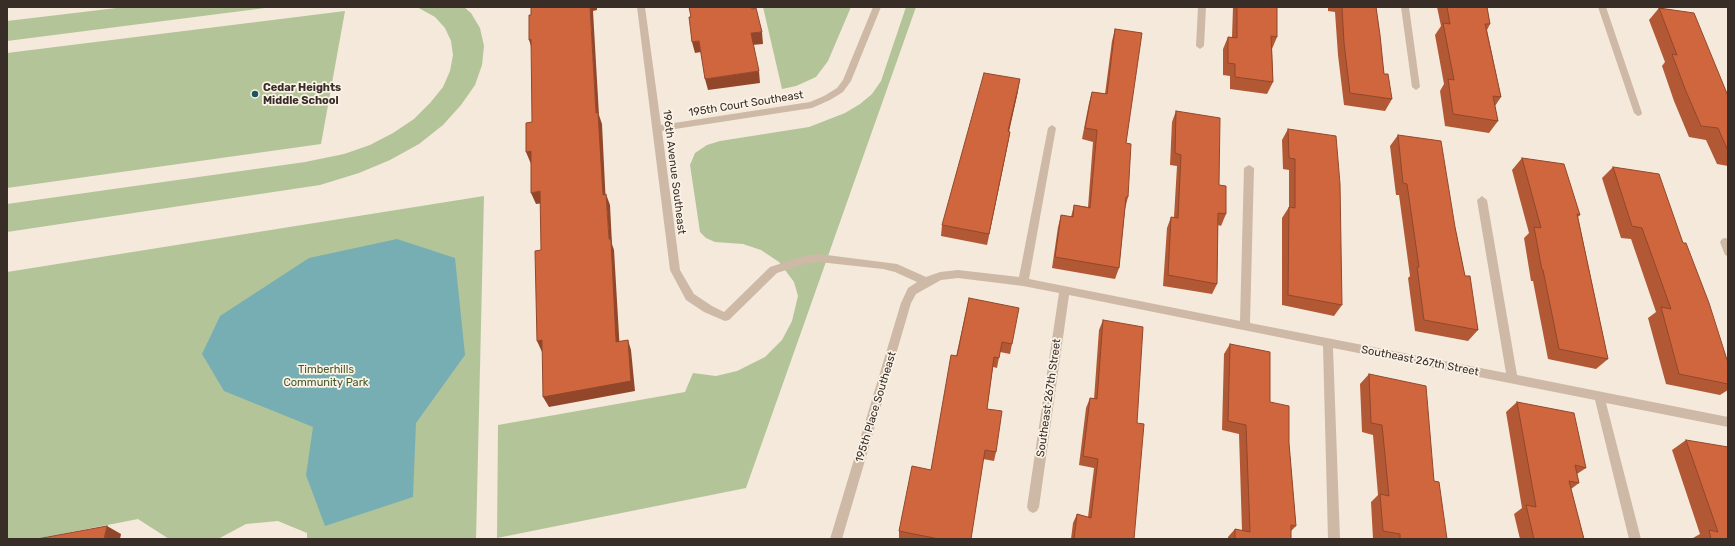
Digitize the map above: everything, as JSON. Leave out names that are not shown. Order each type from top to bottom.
[{"type":"street","name":"196th Avenue Southeast","points":[[641,7],[675,270],[690,297],[708,309],[725,317],[774,270],[805,260],[819,258],[883,265],[896,268],[926,282]]},
{"type":"street","name":"195th Court Southeast","points":[[656,129],[812,105],[827,98],[840,90],[847,81],[877,7]]},
{"type":"street","points":[[1200,46],[1202,7]]},
{"type":"street","points":[[1405,7],[1416,87]]},
{"type":"street","points":[[1602,7],[1638,113]]},
{"type":"street","points":[[1023,282],[1052,128]]},
{"type":"street","points":[[1245,326],[1249,168]]},
{"type":"street","points":[[1482,200],[1512,379]]},
{"type":"street","points":[[1725,242],[1728,252]]},
{"type":"street","name":"Southeast 267th Street","points":[[926,282],[940,276],[958,274],[1023,282],[1728,422]]},
{"type":"street","name":"195th Place Southeast","points":[[836,539],[906,303],[912,291],[926,282]]},
{"type":"street","name":"Southeast 267th Street","points":[[1033,507],[1065,290]]},
{"type":"street","points":[[1328,342],[1334,539]]},
{"type":"street","points":[[1599,396],[1635,539]]},
{"type":"green space","points":[[125,7],[273,7],[7,41],[7,21]]},
{"type":"green space","points":[[417,7],[464,7],[471,13],[480,28],[484,46],[482,65],[475,85],[461,105],[443,125],[419,144],[390,160],[359,173],[320,185],[7,232],[7,204],[305,162],[344,154],[370,145],[393,133],[414,119],[430,103],[443,87],[450,71],[453,55],[451,41],[445,28],[435,17]]},
{"type":"green space","points":[[763,7],[851,7],[828,61],[816,77],[796,86],[782,89]]},
{"type":"green space","points":[[906,7],[916,7],[746,488],[497,538],[498,425],[685,392],[693,373],[716,376],[737,371],[765,357],[782,340],[792,321],[798,296],[794,282],[779,262],[761,250],[743,244],[715,242],[706,238],[700,232],[690,165],[695,153],[707,145],[720,141],[809,127],[845,113],[860,104],[872,94],[881,81]]},
{"type":"green space","points":[[345,11],[321,144],[7,188],[7,53]]},
{"type":"green space","name":"Timberhills Community Park","points":[[484,196],[476,539],[307,539],[307,533],[278,521],[246,524],[218,539],[169,539],[138,519],[36,539],[7,539],[7,272]]},
{"type":"water","points":[[397,239],[455,258],[465,355],[416,423],[413,497],[325,526],[306,475],[313,427],[224,391],[202,354],[220,316],[309,258]]},
{"type":"building","points":[[531,7],[590,7],[596,113],[598,112],[603,195],[606,194],[609,239],[611,239],[616,342],[628,340],[631,381],[543,397],[542,340],[537,341],[535,251],[541,250],[540,191],[531,193],[531,151],[526,152],[526,123],[532,122],[531,39],[529,40],[529,15],[531,15]]},
{"type":"building","points":[[689,7],[756,8],[762,32],[751,33],[759,71],[705,79],[699,41],[692,42]]},
{"type":"building","points":[[1237,7],[1277,7],[1277,37],[1271,36],[1273,82],[1235,77],[1235,64],[1228,63],[1228,37],[1237,38]]},
{"type":"building","points":[[1342,7],[1376,7],[1384,74],[1388,74],[1392,99],[1350,93],[1344,43]]},
{"type":"building","points":[[1447,7],[1487,7],[1490,24],[1485,24],[1501,97],[1493,96],[1498,121],[1453,114],[1448,79],[1454,80],[1443,23],[1450,24]]},
{"type":"building","points":[[1659,8],[1694,13],[1728,96],[1728,151],[1718,128],[1701,126],[1672,54],[1677,55]]},
{"type":"building","points":[[1115,29],[1142,33],[1126,143],[1131,144],[1128,197],[1126,197],[1119,268],[1055,257],[1061,215],[1073,217],[1074,205],[1090,208],[1097,130],[1085,128],[1092,92],[1107,94]]},
{"type":"building","points":[[984,73],[1020,79],[1008,131],[1010,132],[989,234],[942,225]]},
{"type":"building","points":[[1176,111],[1220,118],[1219,185],[1226,186],[1226,214],[1218,213],[1217,284],[1168,275],[1171,217],[1178,218],[1181,155],[1175,153]]},
{"type":"building","points":[[1288,129],[1336,136],[1340,184],[1342,305],[1288,295],[1289,207],[1295,208],[1295,159],[1289,158]]},
{"type":"building","points":[[1398,135],[1441,141],[1455,227],[1465,276],[1470,276],[1478,330],[1424,320],[1417,267],[1419,267],[1407,184],[1403,183]]},
{"type":"building","points":[[1522,158],[1564,164],[1580,215],[1577,214],[1608,359],[1559,349],[1534,227],[1541,228]]},
{"type":"building","points":[[1613,167],[1659,174],[1683,243],[1686,243],[1709,303],[1728,363],[1728,384],[1679,374],[1661,307],[1671,309],[1642,228],[1632,226]]},
{"type":"building","points":[[969,298],[1019,308],[1012,344],[1002,342],[999,358],[994,357],[987,409],[1002,411],[996,452],[985,450],[971,539],[939,539],[899,531],[912,466],[931,470],[951,355],[957,356]]},
{"type":"building","points":[[1103,320],[1143,327],[1137,423],[1144,424],[1134,539],[1074,539],[1077,514],[1091,518],[1098,459],[1083,456],[1090,398],[1097,399]]},
{"type":"building","points":[[1230,344],[1270,352],[1270,402],[1289,406],[1289,443],[1296,526],[1291,525],[1291,539],[1235,539],[1235,529],[1250,532],[1246,425],[1228,421]]},
{"type":"building","points":[[1369,374],[1426,386],[1434,481],[1439,482],[1447,539],[1400,539],[1400,534],[1383,531],[1380,494],[1389,496],[1382,425],[1371,423]]},
{"type":"building","points":[[1517,402],[1574,413],[1586,468],[1575,465],[1579,483],[1569,481],[1584,539],[1534,539],[1526,505],[1536,507]]},
{"type":"building","points":[[1686,440],[1728,447],[1728,539],[1711,539],[1709,530],[1718,532]]},
{"type":"building","points":[[107,526],[104,539],[37,539]]},
{"type":"place","name":"Cedar Heights Middle School","points":[[255,94]]}]
